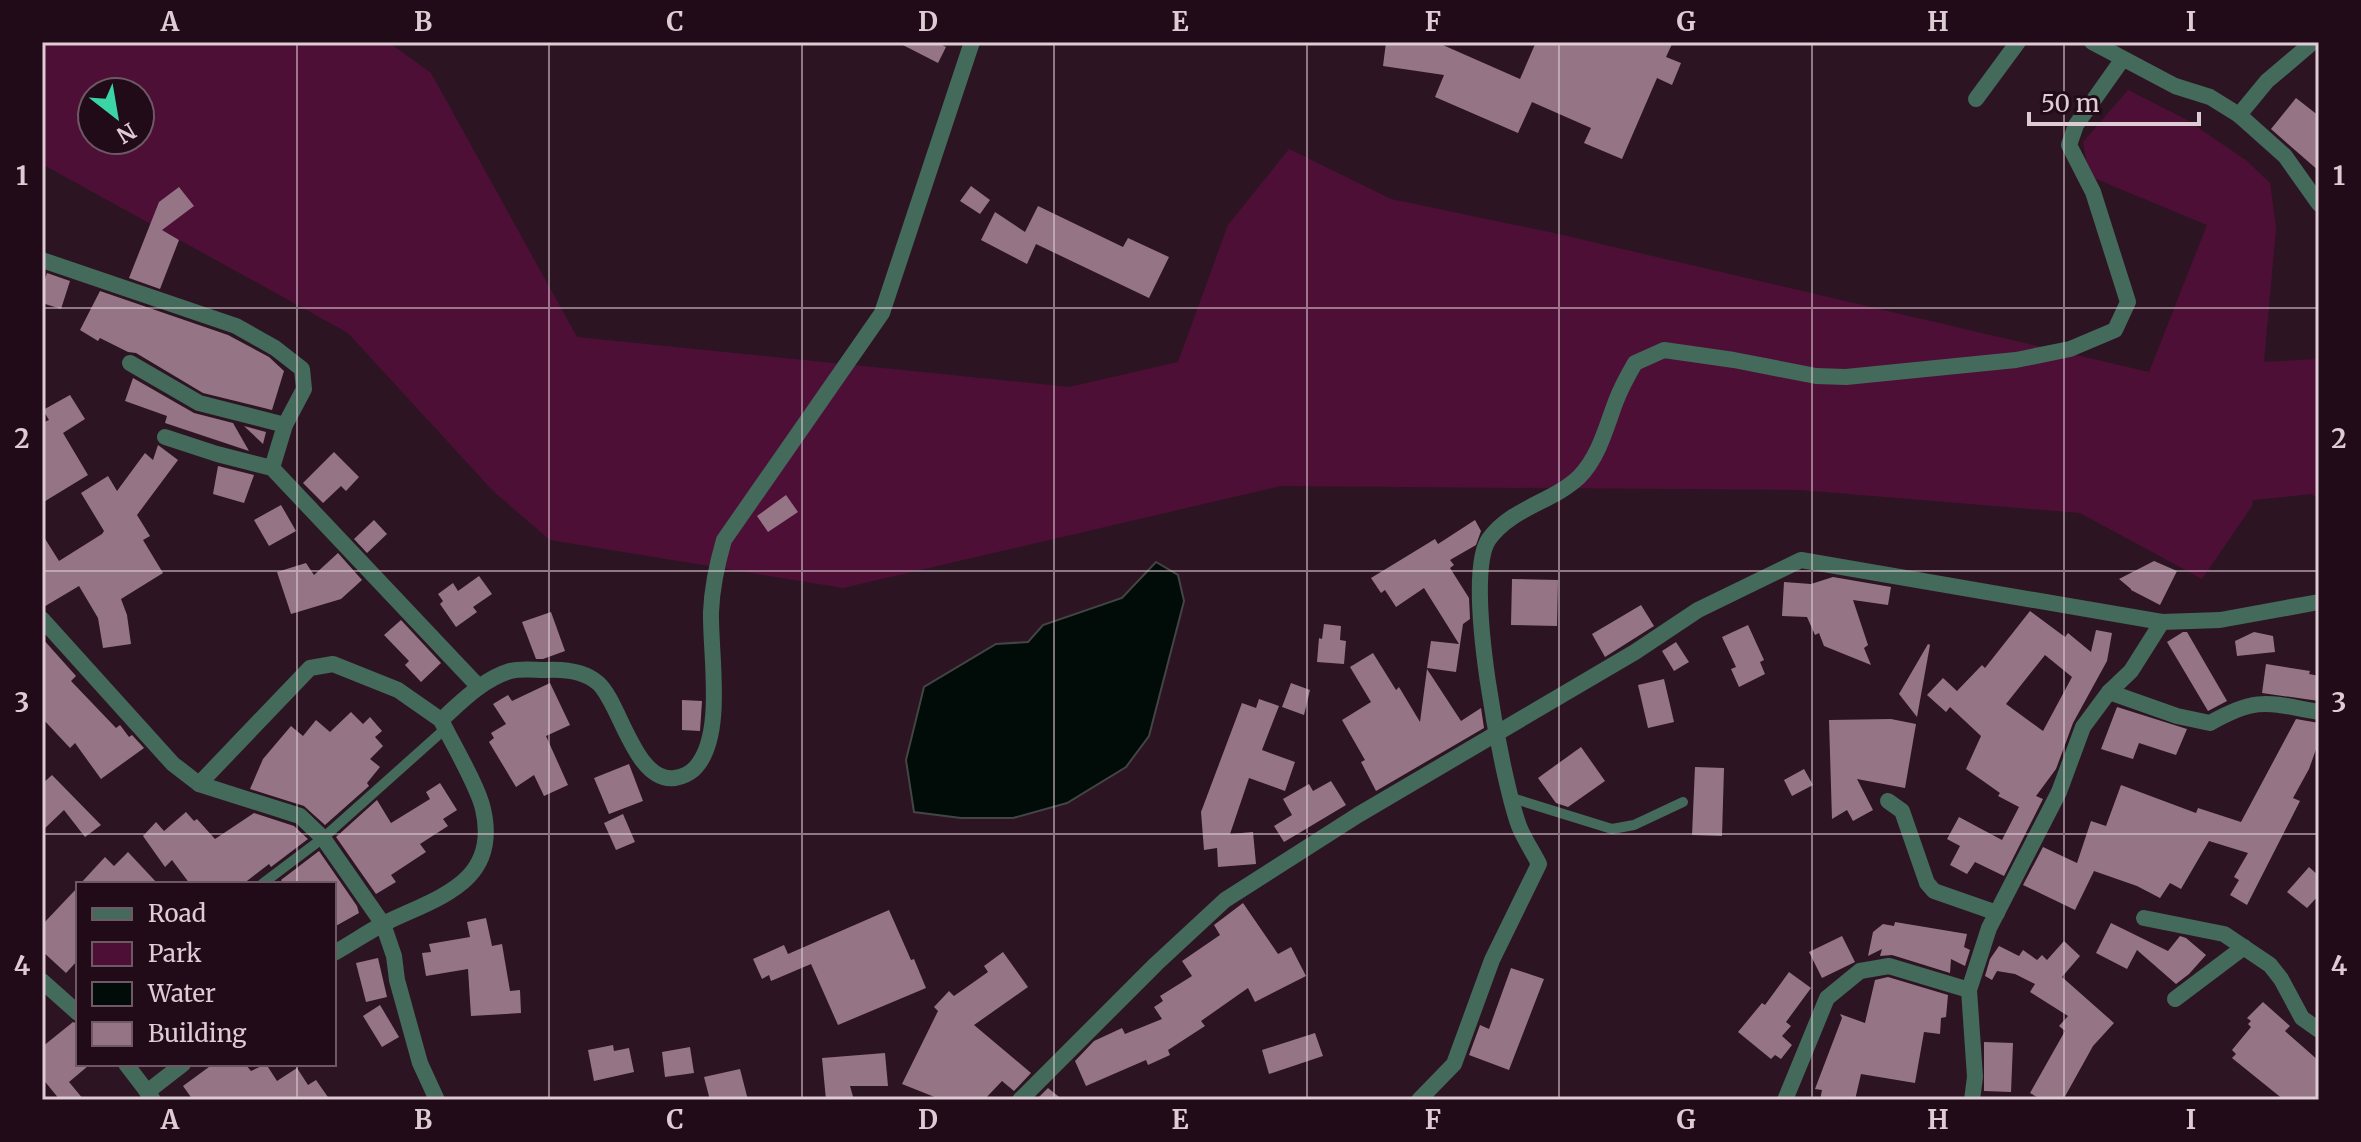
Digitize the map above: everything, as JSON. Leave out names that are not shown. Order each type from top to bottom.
[{"type":"street","points":[[443,724],[479,687],[508,671],[568,669],[599,684],[642,761],[659,776],[676,778],[697,766],[710,738],[714,687],[713,576],[724,540],[882,313],[950,116],[972,42]]},
{"type":"street","points":[[1976,99],[2018,42]]},
{"type":"street","points":[[2092,42],[2175,86],[2210,97],[2239,115],[2285,156],[2319,204]]},
{"type":"street","points":[[2239,115],[2267,81],[2313,42]]},
{"type":"street","points":[[1419,1100],[1454,1064],[1492,960],[1539,864],[1520,828],[1495,736],[1480,609],[1480,560],[1488,540],[1507,521],[1578,479],[1589,464],[1635,363],[1664,350],[1816,376],[1846,377],[2016,360],[2070,349],[2115,330],[2128,302],[2093,192],[2069,145],[2076,125],[2122,60]]},
{"type":"street","points":[[42,260],[236,326],[275,348],[302,369],[304,389],[285,425],[272,468]]},
{"type":"street","points":[[130,363],[199,403],[285,425]]},
{"type":"street","points":[[165,437],[272,468],[479,687]]},
{"type":"street","points":[[1020,1100],[1225,900],[1358,815],[1635,652],[1698,610],[1801,560],[2162,622],[2220,620],[2319,602]]},
{"type":"street","points":[[42,619],[173,764],[199,784],[300,816],[323,838],[383,924],[420,1063],[437,1100]]},
{"type":"street","points":[[1972,1100],[1975,1077],[1969,990],[1989,928],[2059,792],[2083,727],[2109,692],[2131,671],[2162,622]]},
{"type":"street","points":[[199,784],[310,668],[333,664],[398,690],[443,724],[483,807],[486,838],[474,871],[457,890],[383,924],[336,952]]},
{"type":"street","points":[[2109,692],[2177,716],[2210,723],[2237,708],[2262,702],[2319,712]]},
{"type":"street","points":[[1888,801],[1902,811],[1927,883],[1934,891],[1997,913]]},
{"type":"street","points":[[2144,918],[2224,934],[2270,965],[2302,1018],[2319,1029]]},
{"type":"street","points":[[2175,999],[2244,947]]},
{"type":"street","points":[[1785,1100],[1827,998],[1860,971],[1889,966],[1969,990]]},
{"type":"street","points":[[42,981],[76,1011]]},
{"type":"street","points":[[128,1066],[150,1096],[181,1066]]},
{"type":"lane","points":[[265,882],[323,838],[443,724]]},
{"type":"lane","points":[[1512,798],[1612,829],[1634,825],[1683,802]]},
{"type":"green space","points":[[42,42],[388,42],[431,73],[577,337],[1069,387],[1178,362],[1228,225],[1289,149],[1391,199],[1554,233],[2149,372],[2207,225],[2089,176],[2083,142],[2128,90],[2187,120],[2247,161],[2270,183],[2276,228],[2264,362],[2319,359],[2319,500],[2312,494],[2253,500],[2252,506],[2202,579],[2080,513],[1800,490],[1281,486],[843,588],[550,540],[493,491],[348,333],[42,164]]},
{"type":"water","points":[[1156,562],[1178,575],[1184,601],[1149,736],[1126,767],[1067,803],[1013,818],[961,818],[914,812],[906,760],[924,687],[996,644],[1028,642],[1043,625],[1122,598]]},
{"type":"building","points":[[897,42],[936,42],[946,47],[938,63]]},
{"type":"building","points":[[1386,42],[1436,42],[1520,79],[1536,42],[1673,42],[1666,57],[1681,63],[1672,85],[1657,78],[1622,159],[1584,143],[1591,128],[1532,102],[1518,133],[1435,97],[1444,75],[1383,66]]},
{"type":"building","points":[[2296,98],[2319,116],[2319,171],[2271,129]]},
{"type":"building","points":[[971,186],[990,200],[980,214],[960,201]]},
{"type":"building","points":[[179,187],[194,206],[162,230],[179,240],[160,289],[129,278],[159,202]]},
{"type":"building","points":[[1038,206],[1123,247],[1128,238],[1169,257],[1149,298],[1036,244],[1027,264],[981,240],[995,212],[1025,232]]},
{"type":"building","points":[[47,273],[70,281],[61,309],[42,303],[42,288]]},
{"type":"building","points":[[100,291],[228,335],[269,357],[284,371],[272,410],[203,393],[136,353],[100,338],[98,341],[80,330]]},
{"type":"building","points":[[133,378],[194,413],[233,423],[249,451],[165,423],[167,416],[125,401]]},
{"type":"building","points":[[70,395],[85,419],[63,433],[88,475],[42,503],[42,423],[49,420],[43,410]]},
{"type":"building","points":[[244,426],[266,432],[263,444]]},
{"type":"building","points":[[158,445],[178,460],[137,515],[150,536],[143,540],[163,573],[121,599],[131,644],[103,648],[98,618],[79,586],[42,608],[42,534],[59,561],[102,534],[104,531],[81,493],[108,476],[117,491],[145,453],[153,460]]},
{"type":"building","points":[[334,452],[359,477],[346,491],[341,486],[323,503],[303,483]]},
{"type":"building","points":[[218,466],[254,475],[244,503],[213,494]]},
{"type":"building","points":[[786,495],[798,512],[768,532],[757,516]]},
{"type":"building","points":[[281,505],[296,531],[269,546],[254,520]]},
{"type":"building","points":[[374,520],[387,534],[367,553],[354,539]]},
{"type":"building","points":[[1475,520],[1481,531],[1476,545],[1450,560],[1454,565],[1450,568],[1469,598],[1470,619],[1463,624],[1456,672],[1427,668],[1431,641],[1459,644],[1424,588],[1396,607],[1385,590],[1381,593],[1371,578],[1435,539],[1438,544]]},
{"type":"building","points":[[338,553],[362,580],[341,599],[291,614],[277,572],[306,563],[314,575]]},
{"type":"building","points":[[2154,561],[2177,571],[2160,605],[2131,590],[2119,579]]},
{"type":"building","points":[[479,576],[492,594],[473,607],[477,612],[456,627],[440,604],[443,601],[438,594],[453,583],[458,591]]},
{"type":"building","points":[[1833,577],[1891,587],[1888,605],[1853,600],[1868,645],[1864,648],[1871,665],[1824,646],[1807,617],[1782,616],[1784,582],[1811,584]]},
{"type":"building","points":[[1512,579],[1558,580],[1557,626],[1511,625]]},
{"type":"building","points":[[1641,605],[1654,626],[1605,657],[1592,634]]},
{"type":"building","points":[[2030,611],[2065,637],[2068,633],[2091,652],[2096,630],[2112,633],[2107,661],[2073,723],[2056,769],[2036,796],[2043,799],[2004,876],[1975,862],[1967,874],[1950,865],[1960,846],[1947,839],[1959,817],[2002,840],[2019,807],[1998,796],[2000,793],[1966,769],[1981,736],[1950,707],[1946,712],[1927,695],[1943,678],[1957,691],[1982,665],[1985,668]],"holes":[[[2045,655],[2072,677],[2043,731],[2006,704]]]},
{"type":"building","points":[[551,612],[565,651],[536,659],[522,622]]},
{"type":"building","points":[[401,620],[441,663],[421,682],[405,665],[409,661],[384,635]]},
{"type":"building","points":[[1324,624],[1341,626],[1340,640],[1346,641],[1344,664],[1317,662]]},
{"type":"building","points":[[1748,625],[1764,660],[1760,662],[1765,674],[1739,687],[1731,669],[1736,667],[1722,637]]},
{"type":"building","points":[[2187,632],[2227,701],[2208,711],[2167,642]]},
{"type":"building","points":[[2254,632],[2273,636],[2275,652],[2237,656],[2235,641]]},
{"type":"building","points":[[42,638],[76,676],[71,681],[116,728],[120,725],[129,737],[132,735],[144,748],[101,779],[75,743],[70,748],[42,718]]},
{"type":"building","points":[[1676,642],[1689,662],[1674,671],[1662,651]]},
{"type":"building","points":[[1930,645],[1917,717],[1899,694]]},
{"type":"building","points":[[1373,653],[1420,722],[1427,669],[1461,721],[1481,708],[1484,728],[1376,791],[1361,762],[1365,760],[1342,720],[1371,702],[1350,667]]},
{"type":"building","points":[[2266,664],[2310,671],[2309,674],[2319,676],[2319,701],[2262,693]]},
{"type":"building","points":[[1664,679],[1674,722],[1648,728],[1638,685]]},
{"type":"building","points":[[550,683],[570,725],[546,736],[568,785],[544,796],[534,775],[516,787],[489,742],[494,738],[491,733],[506,724],[493,704],[508,695],[512,701]]},
{"type":"building","points":[[1291,683],[1310,690],[1304,715],[1282,707]]},
{"type":"building","points":[[1259,699],[1279,706],[1262,750],[1295,762],[1285,791],[1249,778],[1230,834],[1253,832],[1256,864],[1218,867],[1217,848],[1204,850],[1201,812],[1242,703],[1256,708]]},
{"type":"building","points":[[682,700],[702,701],[700,731],[682,730]]},
{"type":"building","points":[[2117,707],[2187,729],[2176,755],[2139,743],[2133,759],[2101,749]]},
{"type":"building","points":[[351,712],[363,724],[370,717],[382,731],[375,737],[383,746],[370,759],[380,767],[367,783],[369,786],[325,825],[304,806],[250,789],[263,759],[291,726],[303,736],[316,720],[330,732]]},
{"type":"building","points":[[1891,719],[1916,724],[1905,788],[1857,779],[1873,810],[1853,821],[1847,810],[1832,819],[1829,720]]},
{"type":"building","points":[[2296,719],[2319,723],[2319,741],[2309,769],[2293,798],[2300,801],[2247,905],[2230,895],[2239,880],[2234,877],[2248,853],[2209,841],[2181,889],[2170,883],[2160,898],[2094,871],[2075,910],[2023,885],[2043,847],[2077,863],[2091,821],[2106,826],[2121,785],[2196,813],[2198,808],[2241,822]]},
{"type":"building","points":[[1581,747],[1605,781],[1568,807],[1556,803],[1538,778]]},
{"type":"building","points":[[629,764],[643,801],[609,814],[594,778]]},
{"type":"building","points":[[1695,767],[1724,768],[1722,836],[1692,835]]},
{"type":"building","points":[[1804,769],[1813,785],[1792,796],[1784,780]]},
{"type":"building","points":[[52,775],[101,825],[85,837],[64,810],[42,831],[42,784]]},
{"type":"building","points":[[1331,781],[1346,805],[1284,842],[1274,826],[1292,815],[1283,799],[1309,784],[1313,791]]},
{"type":"building","points":[[440,783],[457,810],[443,819],[448,826],[420,844],[426,852],[391,875],[396,882],[376,894],[336,837],[377,800],[391,823],[430,799],[426,792]]},
{"type":"building","points":[[186,812],[215,839],[254,813],[294,826],[308,839],[246,882],[188,882],[172,860],[165,867],[143,836],[156,822],[164,831]]},
{"type":"building","points":[[623,814],[635,842],[616,850],[604,823]]},
{"type":"building","points":[[319,851],[359,913],[336,926],[336,882],[281,880]]},
{"type":"building","points":[[128,852],[156,882],[82,882],[105,857],[114,866]]},
{"type":"building","points":[[2309,867],[2319,876],[2319,895],[2307,908],[2287,892]]},
{"type":"building","points":[[76,889],[76,962],[66,973],[42,951],[42,925]]},
{"type":"building","points":[[1243,903],[1278,954],[1291,947],[1306,976],[1255,1002],[1248,988],[1201,1021],[1205,1026],[1168,1050],[1170,1055],[1148,1065],[1146,1060],[1086,1086],[1075,1061],[1094,1041],[1122,1028],[1125,1034],[1162,1019],[1154,1007],[1163,1001],[1160,996],[1192,976],[1182,961],[1220,935],[1214,925]]},
{"type":"building","points":[[889,910],[926,988],[838,1025],[811,964],[771,981],[769,975],[762,979],[753,959],[784,945],[788,954]]},
{"type":"building","points":[[486,918],[492,946],[502,944],[510,991],[520,990],[521,1013],[471,1016],[468,969],[426,976],[422,953],[431,952],[429,944],[470,937],[467,922]]},
{"type":"building","points":[[1895,922],[1967,934],[1964,947],[1970,950],[1965,966],[1951,959],[1950,973],[1892,955],[1880,956],[1882,949],[1868,956],[1873,932],[1883,924],[1894,926]]},
{"type":"building","points":[[2111,923],[2168,951],[2180,936],[2186,938],[2206,955],[2176,984],[2137,950],[2127,969],[2096,953]]},
{"type":"building","points":[[1842,936],[1855,962],[1822,978],[1809,952]]},
{"type":"building","points":[[2064,941],[2080,956],[2062,977],[2114,1023],[2093,1046],[2063,1100],[2042,1100],[2030,1093],[2065,1031],[2059,1026],[2068,1016],[2030,992],[2035,984],[2015,974],[1997,971],[1992,980],[1985,976],[1990,959],[1999,946],[2019,956],[2023,950],[2037,960],[2042,955],[2047,960]]},
{"type":"building","points":[[1003,952],[1028,987],[974,1025],[1031,1073],[1014,1091],[1002,1081],[984,1100],[942,1100],[902,1084],[938,1011],[934,1007],[949,991],[954,996],[988,972],[984,966]]},
{"type":"building","points":[[378,958],[387,997],[366,1002],[356,963]]},
{"type":"building","points":[[1511,968],[1544,979],[1509,1070],[1469,1055],[1480,1025],[1489,1029]]},
{"type":"building","points":[[1789,972],[1811,988],[1786,1022],[1791,1026],[1782,1036],[1792,1045],[1781,1059],[1775,1055],[1771,1059],[1738,1032],[1762,1003],[1765,1005]]},
{"type":"building","points":[[1888,977],[1948,995],[1946,1017],[1941,1018],[1940,1034],[1924,1032],[1915,1083],[1861,1074],[1855,1100],[1820,1100],[1822,1090],[1815,1089],[1842,1018],[1840,1014],[1865,1023],[1875,980]]},
{"type":"building","points":[[2263,1002],[2290,1026],[2285,1031],[2319,1061],[2319,1100],[2284,1100],[2232,1058],[2236,1054],[2232,1050],[2251,1027],[2248,1024],[2251,1021],[2247,1018]]},
{"type":"building","points":[[380,1005],[399,1037],[382,1047],[363,1016]]},
{"type":"building","points":[[73,1022],[76,1023],[76,1066],[88,1066],[69,1082],[84,1100],[60,1100],[42,1078],[42,1047]]},
{"type":"building","points":[[1315,1033],[1323,1056],[1269,1074],[1262,1050]]},
{"type":"building","points":[[1984,1042],[2013,1043],[2011,1092],[1984,1091]]},
{"type":"building","points":[[613,1045],[614,1051],[629,1048],[634,1072],[594,1081],[588,1050]]},
{"type":"building","points":[[690,1047],[694,1073],[665,1077],[662,1052]]},
{"type":"building","points":[[885,1053],[888,1086],[850,1086],[854,1100],[826,1100],[822,1058]]},
{"type":"building","points":[[210,1066],[247,1066],[251,1071],[267,1066],[277,1081],[297,1068],[308,1085],[316,1080],[330,1100],[193,1100],[183,1086]]},
{"type":"building","points":[[740,1069],[748,1100],[710,1100],[704,1077]]},
{"type":"building","points":[[1048,1088],[1063,1100],[1036,1100]]}]
